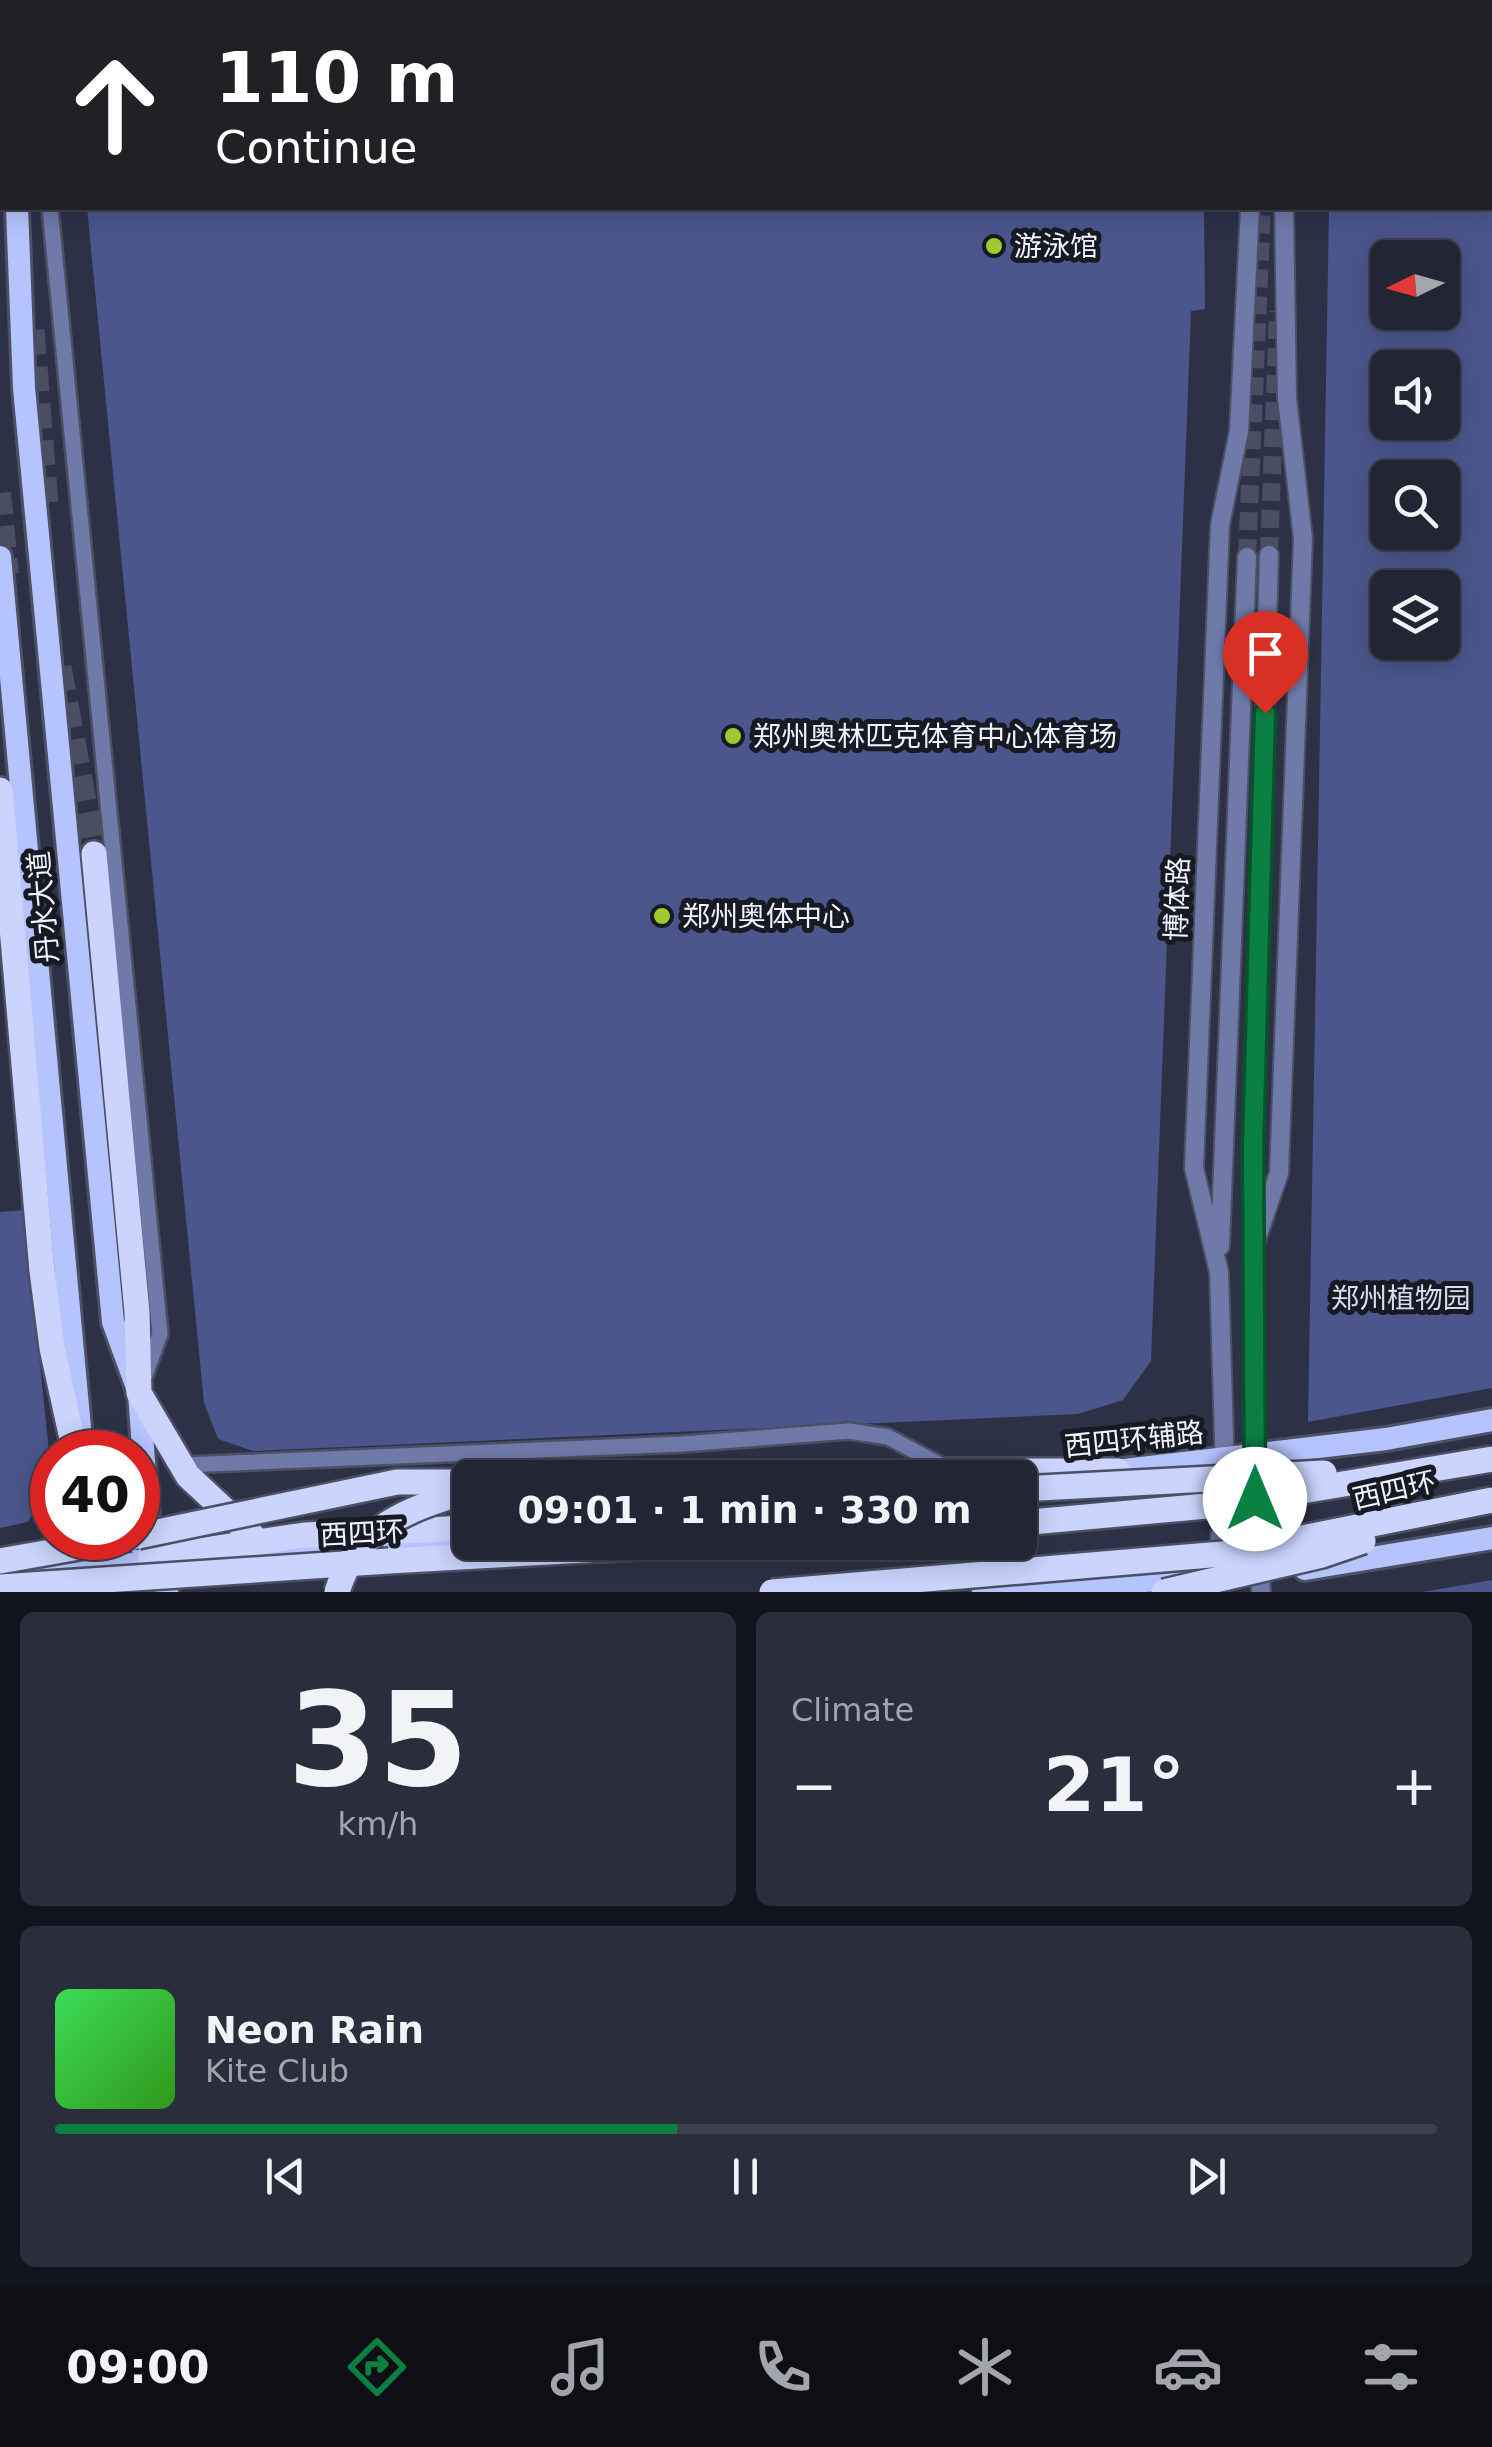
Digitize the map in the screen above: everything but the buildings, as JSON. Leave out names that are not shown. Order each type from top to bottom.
[{"type":"highway","points":[[0,790],[42,1271],[52,1348],[72,1430]]},
{"type":"highway","points":[[94,854],[137,1312],[138,1393],[188,1476],[259,1542]]},
{"type":"highway","points":[[1037,1486],[1480,1461]]},
{"type":"highway","name":"西四环","points":[[1037,1522],[1226,1504],[1480,1461]]},
{"type":"highway","points":[[1037,1470],[1118,1470]]},
{"type":"highway","points":[[160,1531],[397,1482],[452,1482]]},
{"type":"highway","points":[[337,1592],[361,1544],[380,1524],[452,1496]]},
{"type":"highway","name":"西四环","points":[[772,1592],[1222,1554],[1492,1500]]},
{"type":"highway","points":[[1164,1592],[1322,1555],[1455,1507]]},
{"type":"highway","points":[[160,1575],[259,1542],[304,1535],[452,1529]]},
{"type":"highway","points":[[0,1561],[30,1556]]},
{"type":"highway","name":"西四环","points":[[0,1588],[452,1558]]},
{"type":"main road","name":"丹水大道","points":[[17,210],[24,388],[113,1322],[138,1393],[160,1575]]},
{"type":"main road","name":"丹水大道","points":[[0,557],[76,1430]]},
{"type":"main road","name":"西四环辅路","points":[[1037,1484],[1118,1470],[1386,1439],[1492,1420]]},
{"type":"main road","points":[[983,1592],[1262,1582],[1492,1538]]},
{"type":"main road","points":[[0,1575],[86,1565],[160,1575],[452,1543]]},
{"type":"main road","points":[[84,1592],[86,1560]]},
{"type":"street","points":[[50,210],[116,923],[160,1334],[138,1393]]},
{"type":"street","name":"博体路","points":[[1216,1584],[1226,1504],[1220,1272],[1194,1168],[1220,525],[1240,431],[1250,210]]},
{"type":"street","points":[[1255,1243],[1279,1174],[1303,539],[1287,398],[1284,210]]},
{"type":"street","points":[[1262,1582],[1255,1499],[1253,1148],[1270,556]]},
{"type":"street","points":[[1220,1272],[1246,558]]},
{"type":"street","points":[[184,1465],[683,1444],[849,1431],[888,1437],[931,1460]]},
{"type":"green space","name":"郑州奥体中心","points":[[87,210],[1204,210],[1205,309],[1191,311],[1151,1361],[1123,1400],[1078,1414],[253,1451],[218,1439],[204,1403]]},
{"type":"green space","name":"郑州植物园","points":[[1329,210],[1492,210],[1492,1388],[1308,1422]]},
{"type":"green space","points":[[24,1210],[47,1430],[30,1430],[30,1519],[0,1528],[0,1212]]},
{"type":"green space","points":[[1492,1580],[1492,1592],[1422,1592]]},
{"type":"tunnel","points":[[1247,557],[1262,210]]},
{"type":"tunnel","points":[[1269,555],[1278,311]]},
{"type":"tunnel","points":[[32,330],[46,504]]},
{"type":"tunnel","points":[[0,493],[8,574]]},
{"type":"tunnel","points":[[59,667],[94,854]]},
{"type":"tunnel","points":[[90,967],[113,1191]]},
{"type":"place","name":"游泳馆","points":[[994,246]]},
{"type":"place","name":"郑州奥林匹克体育中心体育场","points":[[733,736]]},
{"type":"place","name":"郑州奥体中心","points":[[662,916]]},
{"type":"route","points":[[1255,1499],[1253,1148],[1265,713]]}]
